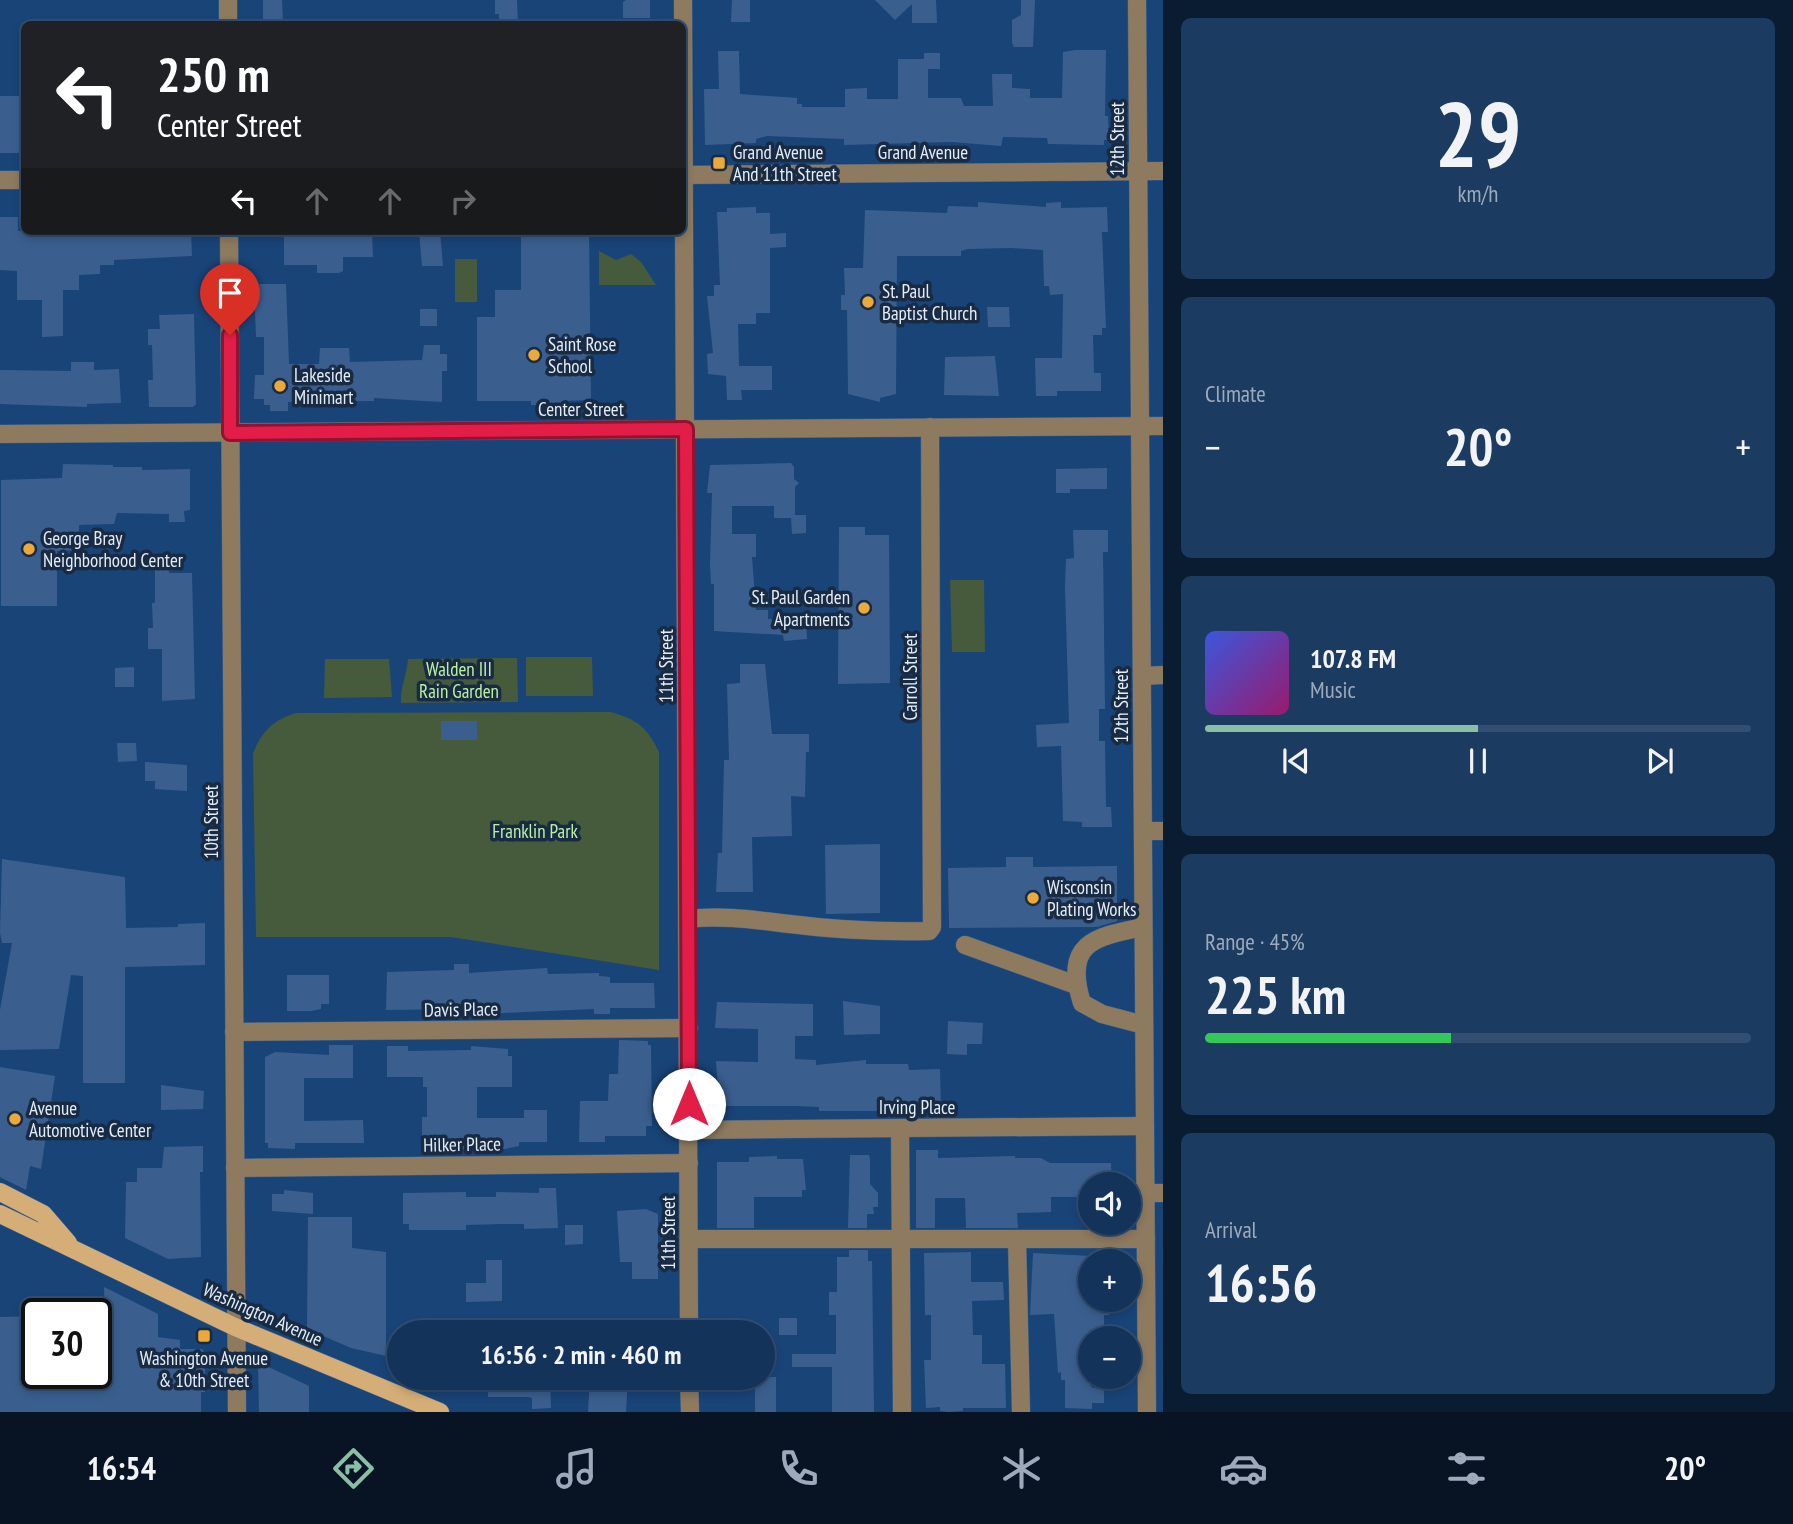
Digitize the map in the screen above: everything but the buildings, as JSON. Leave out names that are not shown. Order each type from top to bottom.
[{"type":"main road","name":"Washington Avenue","points":[[0,1192],[43,1214],[72,1248]]},
{"type":"main road","name":"Washington Avenue","points":[[0,1214],[235,1327],[440,1412]]},
{"type":"street","points":[[228,0],[228,21]]},
{"type":"street","name":"11th Street","points":[[683,0],[683,21]]},
{"type":"street","name":"12th Street","points":[[1137,0],[1145,1126],[1154,1193],[1146,1239],[1154,1315],[1147,1412]]},
{"type":"street","name":"Grand Avenue","points":[[686,175],[1163,171]]},
{"type":"street","points":[[0,180],[21,180]]},
{"type":"street","name":"10th Street","points":[[229,235],[237,1412]]},
{"type":"street","name":"11th Street","points":[[684,235],[689,1320]]},
{"type":"street","name":"Center Street","points":[[0,434],[1163,426]]},
{"type":"street","name":"Carroll Street","points":[[688,919],[734,916],[833,929],[891,931],[929,930],[932,927],[930,427]]},
{"type":"street","points":[[1142,676],[1163,676]]},
{"type":"street","points":[[1143,831],[1163,831]]},
{"type":"street","points":[[1143,927],[1094,939],[1083,951],[1076,985],[1082,1003],[1102,1014],[1144,1025]]},
{"type":"street","points":[[965,945],[1076,985]]},
{"type":"street","name":"Davis Place","points":[[234,1032],[689,1028]]},
{"type":"street","name":"Irving Place","points":[[689,1130],[1145,1126]]},
{"type":"street","points":[[900,1128],[902,1412]]},
{"type":"street","name":"Hilker Place","points":[[235,1168],[689,1163]]},
{"type":"street","points":[[689,1239],[1146,1239]]},
{"type":"street","points":[[1017,1239],[1021,1412]]},
{"type":"street","points":[[690,1390],[690,1412]]},
{"type":"green space","points":[[599,251],[616,260],[631,254],[641,262],[656,285],[599,285]]},
{"type":"green space","points":[[455,259],[477,259],[477,302],[455,302]]},
{"type":"green space","points":[[950,580],[984,580],[985,652],[952,652]]},
{"type":"green space","points":[[526,657],[592,657],[593,696],[526,696]]},
{"type":"green space","name":"Walden III Rain Garden","points":[[517,658],[518,702],[401,703],[408,659]]},
{"type":"green space","points":[[325,659],[389,659],[392,697],[324,698]]},
{"type":"green space","name":"Franklin Park","points":[[610,712],[640,725],[659,752],[659,970],[451,937],[256,937],[253,754],[264,733],[274,723],[296,713]]},
{"type":"place","name":"Grand Avenue And 11th Street","points":[[719,163]]},
{"type":"place","name":"St. Paul Baptist Church","points":[[868,302]]},
{"type":"place","name":"Saint Rose School","points":[[534,355]]},
{"type":"place","name":"Lakeside Minimart","points":[[280,386]]},
{"type":"place","name":"George Bray Neighborhood Center","points":[[29,549]]},
{"type":"place","name":"St. Paul Garden Apartments","points":[[864,608]]},
{"type":"place","name":"Wisconsin Plating Works","points":[[1033,898]]},
{"type":"place","name":"Avenue Automotive Center","points":[[15,1119]]},
{"type":"place","name":"Washington Avenue & 10th Street","points":[[204,1336]]},
{"type":"route","points":[[230,335],[230,433],[686,429],[689,1104]]}]
